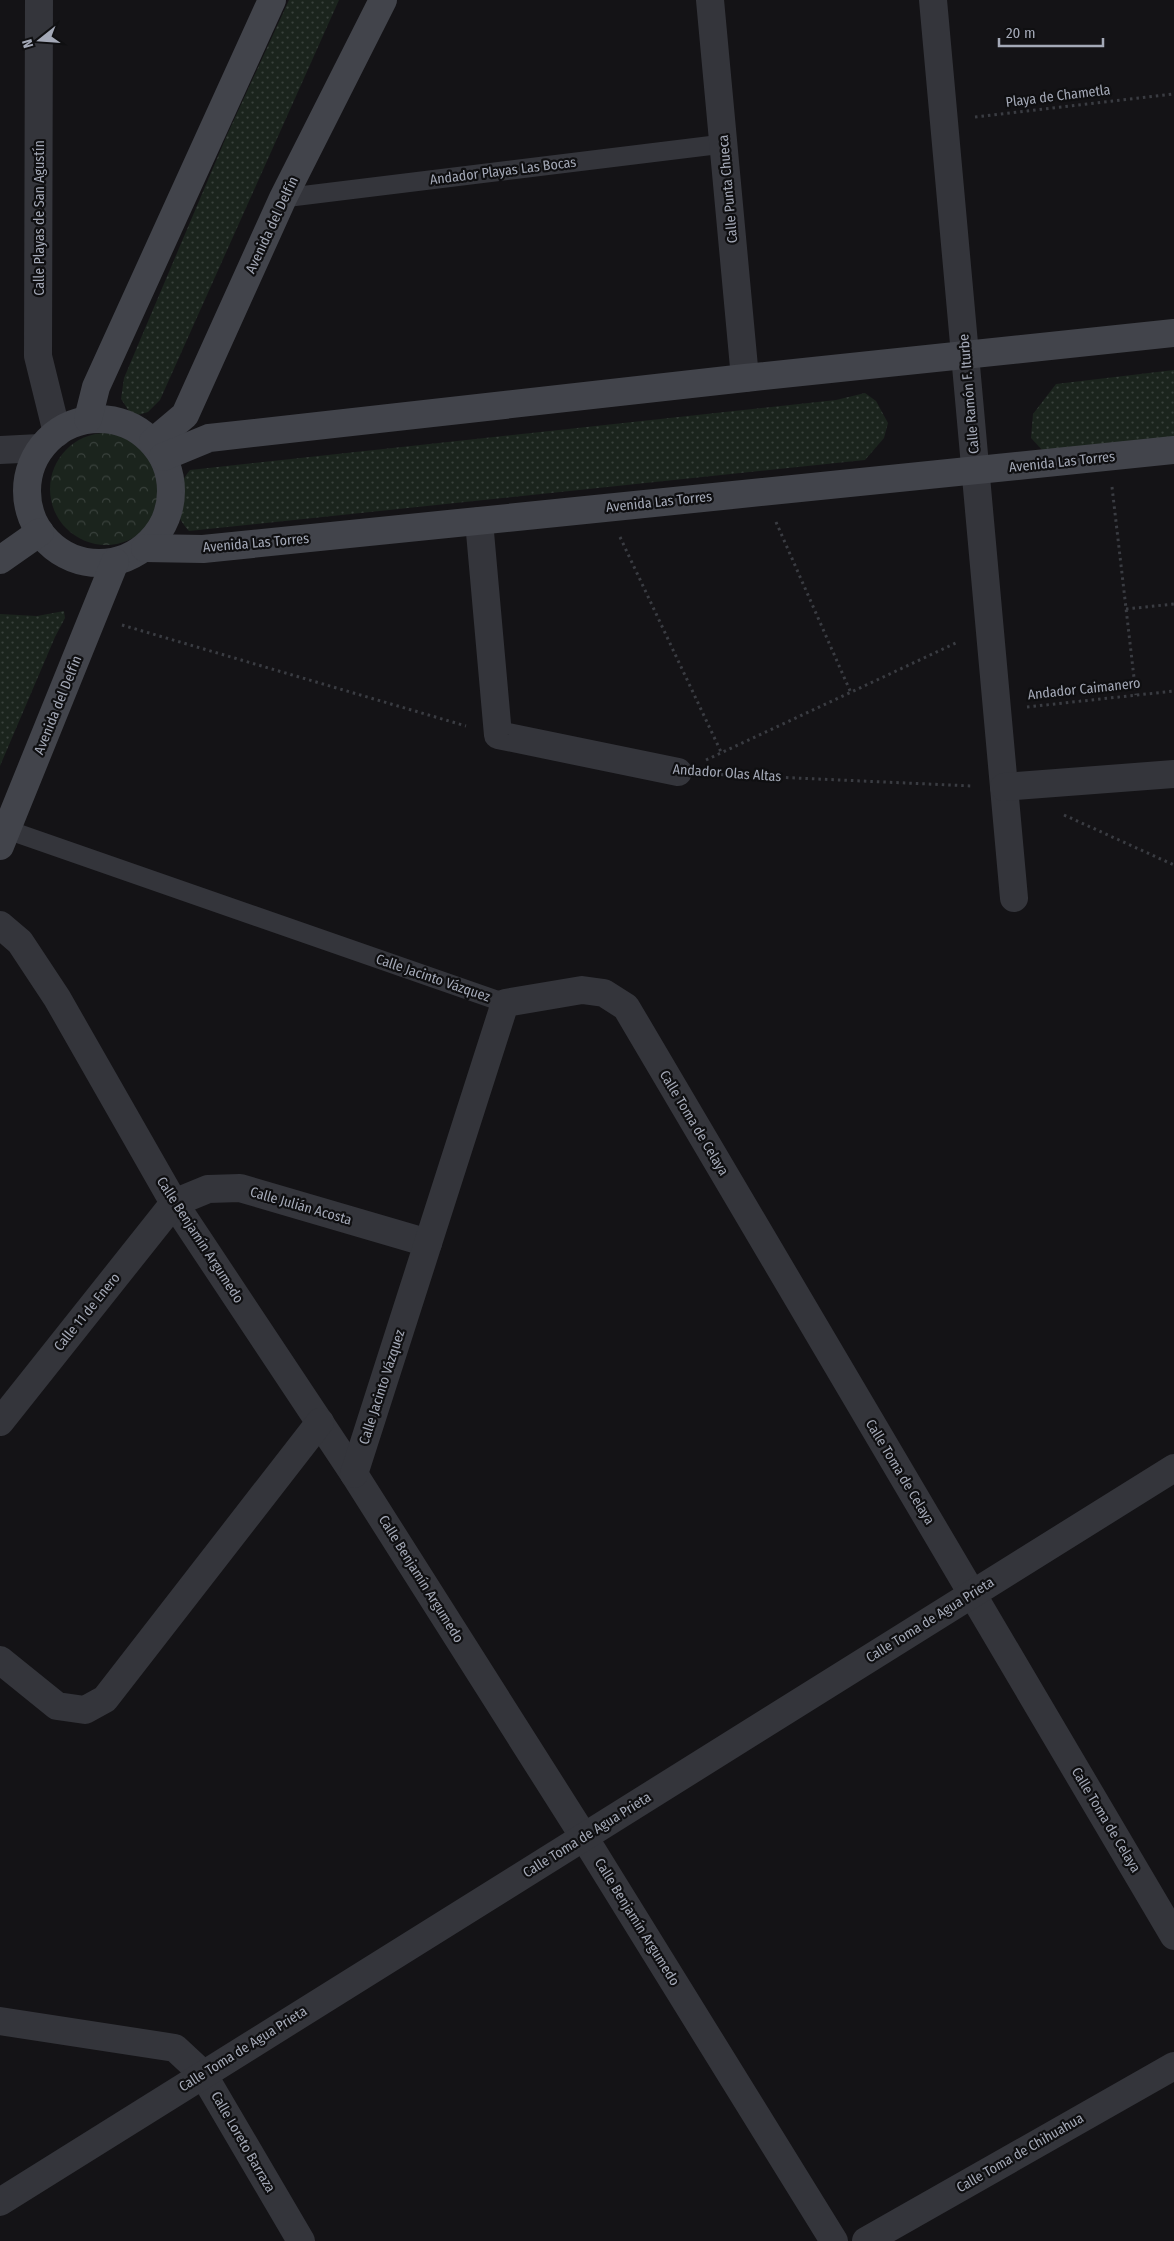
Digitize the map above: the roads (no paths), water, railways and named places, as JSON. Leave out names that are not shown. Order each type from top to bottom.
[{"type":"street","name":"Calle Playas de San Agustín","points":[[39,0],[38,356],[48,441]]},
{"type":"street","points":[[88,419],[96,387],[272,0]]},
{"type":"street","name":"Avenida del Delfín","points":[[158,449],[184,415],[283,198],[383,0]]},
{"type":"street","name":"Calle Punta Chueca","points":[[710,0],[745,378]]},
{"type":"street","name":"Calle Ramón F. Iturbe","points":[[934,0],[1014,898]]},
{"type":"street","points":[[158,449],[209,438],[965,354],[1174,333]]},
{"type":"street","points":[[88,419],[108,419],[128,425],[158,449],[170,479],[171,498],[167,517],[158,534],[144,548],[130,557],[115,562],[90,564],[66,556],[46,541],[33,521],[26,497],[28,476],[48,441],[69,425],[88,419]]},
{"type":"street","points":[[0,450],[48,441]]},
{"type":"street","name":"Avenida Las Torres","points":[[144,548],[203,549],[1174,450]]},
{"type":"street","name":"Andador Olas Altas","points":[[479,521],[498,735],[678,772]]},
{"type":"street","points":[[0,560],[40,532]]},
{"type":"street","name":"Avenida del Delfín","points":[[4,838],[115,562]]},
{"type":"street","points":[[1004,787],[1174,774]]},
{"type":"street","name":"Calle Benjamín Argumedo","points":[[0,925],[20,942],[57,998],[174,1203],[354,1474],[584,1837],[834,2241]]},
{"type":"street","name":"Calle Toma de Celaya","points":[[505,1003],[582,990],[604,993],[626,1007],[1174,1936]]},
{"type":"street","name":"Calle Jacinto Vázquez","points":[[354,1474],[505,1003]]},
{"type":"street","name":"Calle Julián Acosta","points":[[174,1203],[208,1189],[240,1188],[428,1243]]},
{"type":"street","name":"Calle 11 de Enero","points":[[0,1422],[174,1203]]},
{"type":"street","points":[[0,1660],[57,1706],[85,1710],[105,1699],[320,1422]]},
{"type":"street","name":"Calle Toma de Agua Prieta","points":[[0,2202],[1174,1468]]},
{"type":"street","name":"Calle Loreto Barraza","points":[[0,2021],[175,2048],[203,2074],[301,2241]]},
{"type":"street","name":"Calle Toma de Chihuahua","points":[[866,2241],[1174,2066]]},
{"type":"lane","name":"Andador Playas Las Bocas","points":[[283,198],[723,144]]},
{"type":"lane","name":"Calle Jacinto Vázquez","points":[[4,838],[505,1003]]}]
